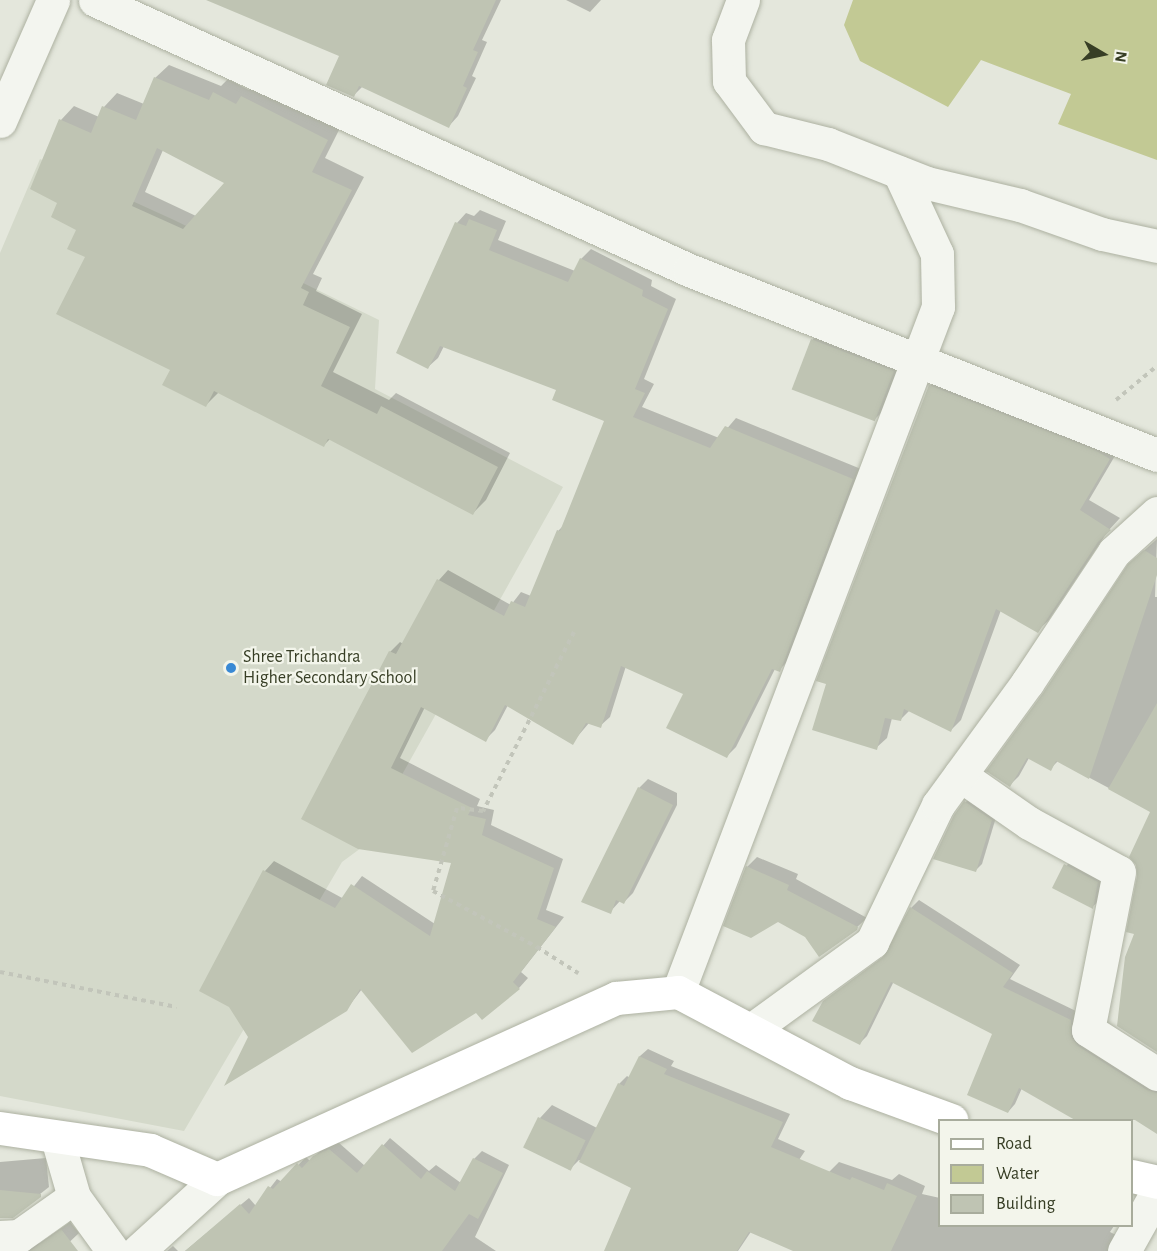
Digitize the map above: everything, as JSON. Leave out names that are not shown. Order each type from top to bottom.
[{"type":"main road","points":[[0,1128],[150,1150],[217,1179],[616,998],[678,992],[850,1083],[948,1119]]},
{"type":"main road","points":[[1133,1176],[1157,1182]]},
{"type":"street","points":[[0,122],[53,0]]},
{"type":"street","points":[[95,0],[689,270],[1157,454]]},
{"type":"street","points":[[743,0],[729,40],[729,81],[764,128],[828,144],[927,183],[1020,205],[1102,234],[1157,246]]},
{"type":"street","points":[[678,992],[939,307],[937,254],[899,172]]},
{"type":"street","points":[[751,1030],[872,942],[938,805],[1027,683],[1114,552],[1157,513]]},
{"type":"street","points":[[960,775],[1029,823],[1119,872],[1088,1030],[1157,1074]]},
{"type":"street","points":[[57,1138],[74,1197],[113,1251]]},
{"type":"street","points":[[138,1251],[217,1179]]},
{"type":"street","points":[[1124,1251],[1157,1192]]},
{"type":"street","points":[[0,1237],[19,1236],[74,1197]]},
{"type":"path","points":[[1083,425],[1157,366]]},
{"type":"path","points":[[574,632],[483,811],[457,808],[433,891],[537,947],[616,998]]},
{"type":"path","points":[[0,972],[177,1007]]},
{"type":"shaded area","name":"Shree Trichandra Higher Secondary School","points":[[40,159],[174,220],[379,320],[375,389],[563,487],[361,848],[342,862],[184,1131],[0,1096],[0,253]]},
{"type":"water","points":[[853,0],[1157,0],[1157,160],[1058,124],[1071,94],[981,60],[948,107],[860,61],[844,25]]},
{"type":"building","points":[[206,0],[496,0],[473,50],[478,52],[463,86],[467,88],[449,128],[359,86],[354,97],[326,85],[339,56]]},
{"type":"building","points":[[154,77],[209,100],[213,92],[236,104],[241,96],[328,140],[312,172],[352,190],[301,288],[309,292],[303,305],[350,327],[321,386],[377,414],[381,406],[498,467],[473,515],[328,439],[324,447],[214,391],[206,407],[162,385],[170,370],[56,314],[85,257],[67,249],[76,230],[51,217],[57,203],[30,189],[59,119],[91,133],[102,106],[136,120]],"holes":[[[157,148],[224,183],[183,229],[132,206]]]},
{"type":"building","points":[[469,219],[497,230],[489,250],[568,282],[580,258],[643,290],[642,296],[668,309],[635,389],[645,393],[633,417],[710,448],[725,426],[853,479],[780,672],[772,669],[727,758],[666,728],[683,694],[621,666],[601,728],[586,723],[573,745],[505,705],[486,742],[421,707],[391,768],[472,808],[468,815],[486,819],[482,835],[554,868],[537,919],[556,927],[513,982],[520,989],[482,1020],[476,1013],[412,1053],[360,989],[347,1011],[224,1086],[248,1037],[229,1007],[199,991],[263,870],[335,908],[351,884],[430,936],[451,863],[358,849],[301,819],[389,651],[396,654],[437,579],[504,616],[511,601],[525,607],[557,530],[560,531],[604,421],[552,400],[556,390],[440,346],[428,369],[396,353],[455,222],[466,226]]},
{"type":"building","points":[[811,339],[894,371],[875,421],[792,389]]},
{"type":"building","points":[[929,385],[1095,450],[1110,459],[1080,510],[1111,530],[1098,542],[1038,633],[996,609],[951,732],[904,709],[901,721],[885,718],[877,750],[812,730],[826,684],[816,681]]},
{"type":"building","points":[[1144,550],[1157,558],[1157,575],[1089,779],[1056,761],[1051,771],[1027,758],[1010,787],[986,771],[1043,693],[1128,564]]},
{"type":"building","points":[[1157,703],[1157,1052],[1117,1026],[1125,957],[1134,934],[1126,932],[1137,876],[1136,865],[1129,857],[1150,812],[1108,789]]},
{"type":"building","points":[[638,787],[673,805],[624,904],[616,900],[611,914],[581,902]]},
{"type":"building","points":[[964,801],[992,820],[976,872],[933,859],[954,815]]},
{"type":"building","points":[[1064,864],[1098,882],[1093,909],[1052,888]]},
{"type":"building","points":[[746,866],[789,885],[787,890],[858,927],[857,930],[819,957],[805,937],[778,922],[751,938],[723,926]]},
{"type":"building","points":[[910,907],[1013,973],[1003,987],[1071,1020],[1071,1037],[1078,1046],[1147,1090],[1157,1093],[1157,1134],[1133,1119],[1073,1119],[1019,1088],[1008,1113],[967,1095],[992,1034],[891,982],[860,1045],[812,1021],[823,1001],[883,957]]},
{"type":"building","points":[[639,1056],[667,1069],[664,1074],[783,1122],[771,1147],[850,1180],[852,1177],[884,1190],[887,1183],[917,1196],[891,1251],[793,1251],[749,1232],[737,1251],[604,1251],[631,1188],[579,1162],[618,1083],[624,1086]]},
{"type":"building","points":[[538,1117],[586,1140],[571,1171],[523,1148]]},
{"type":"building","points":[[382,1144],[421,1179],[427,1171],[455,1191],[473,1158],[503,1173],[478,1219],[469,1214],[442,1251],[185,1251],[240,1204],[249,1214],[268,1186],[273,1189],[297,1163],[302,1168],[313,1156],[329,1149],[357,1173]]},
{"type":"building","points":[[0,1190],[41,1194],[41,1197],[13,1218],[0,1218]]},
{"type":"building","points":[[61,1229],[78,1251],[30,1251]]},
{"type":"place","name":"Shree Trichandra Higher Secondary School","points":[[231,668]]}]
